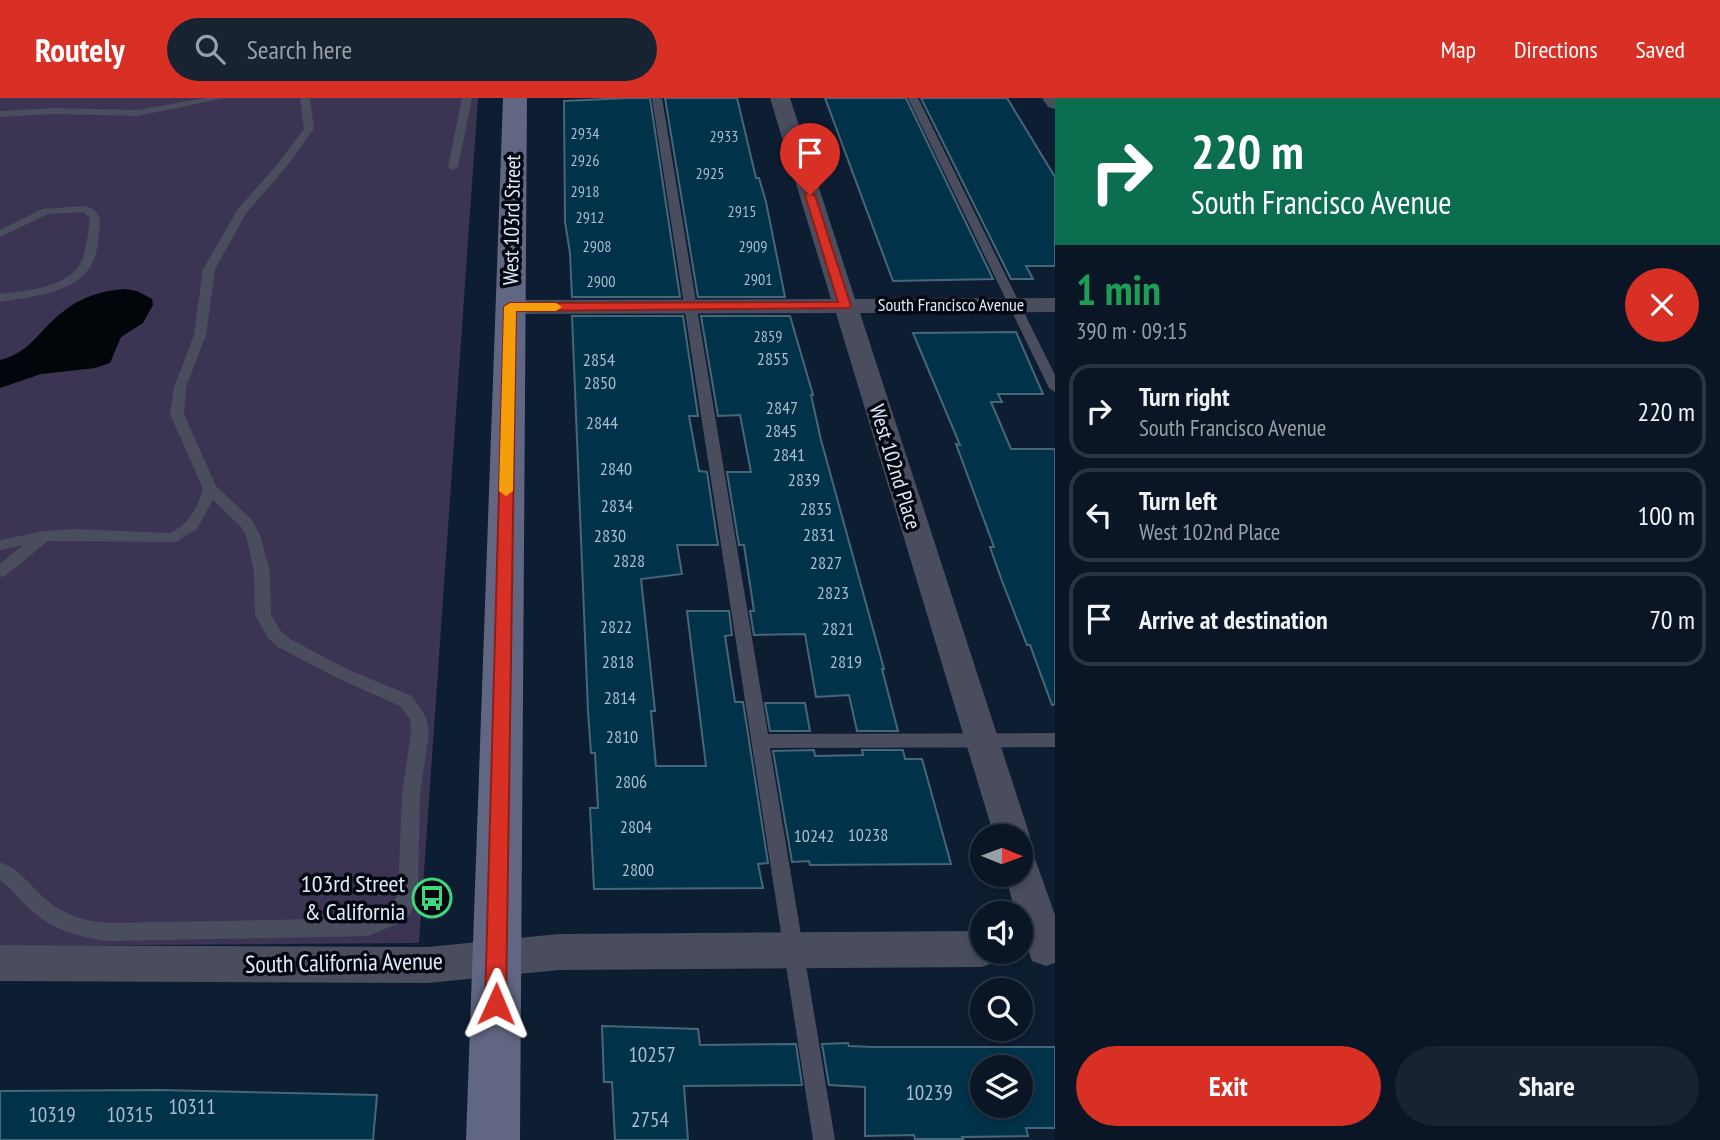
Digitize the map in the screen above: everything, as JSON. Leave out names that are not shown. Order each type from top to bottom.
[{"type":"main road","name":"West 103rd Street","points":[[493,1140],[515,98]]},
{"type":"street","name":"West 102nd Place","points":[[779,98],[1008,824]]},
{"type":"street","points":[[1052,98],[1055,103]]},
{"type":"street","name":"South Francisco Avenue","points":[[510,307],[1055,305]]},
{"type":"street","points":[[1026,887],[1041,948]]},
{"type":"street","name":"South California Avenue","points":[[0,963],[428,965],[559,953],[970,949]]},
{"type":"lane","points":[[0,114],[54,111],[138,113],[220,98]]},
{"type":"lane","points":[[0,870],[22,887],[42,908],[60,920],[81,929],[110,932],[355,928],[384,922],[403,908],[408,895],[408,830],[420,732],[414,708],[406,701],[343,674],[284,643],[274,634],[263,615],[262,572],[253,535],[247,524],[211,489],[198,468],[177,414],[180,387],[200,335],[205,280],[242,211],[309,129],[305,98]]},
{"type":"lane","points":[[453,167],[467,98]]},
{"type":"lane","points":[[657,98],[824,1140]]},
{"type":"lane","points":[[913,98],[1055,388]]},
{"type":"lane","points":[[0,234],[46,211],[84,209],[95,218],[87,264],[76,277],[29,293],[0,298]]},
{"type":"lane","points":[[0,545],[44,536],[117,534],[171,538],[183,534],[193,525],[211,489]]},
{"type":"lane","points":[[0,572],[44,536]]},
{"type":"lane","points":[[760,741],[1055,740]]},
{"type":"shaded area","points":[[0,98],[478,98],[419,943],[0,946]]},
{"type":"shaded area","points":[[125,289],[137,291],[152,299],[153,305],[143,323],[121,337],[110,363],[95,368],[41,374],[0,388],[0,360],[20,352],[56,318],[85,298]]},
{"type":"building","points":[[650,98],[680,297],[572,297],[565,222],[564,101]]},
{"type":"building","points":[[665,98],[737,98],[756,178],[759,178],[766,202],[785,297],[698,297]]},
{"type":"building","points":[[825,98],[906,98],[993,279],[893,281]]},
{"type":"building","points":[[921,98],[1007,98],[1055,177],[1055,266],[1026,266],[1033,279],[1011,279]]},
{"type":"building","points":[[572,316],[683,316],[698,416],[689,416],[699,471],[707,472],[718,545],[677,545],[682,574],[641,579],[655,711],[651,711],[656,766],[706,766],[687,611],[729,611],[732,635],[725,636],[735,702],[743,702],[768,863],[758,864],[763,888],[594,889],[590,808],[598,808],[595,753],[591,753],[588,711]]},
{"type":"building","points":[[701,316],[790,316],[813,395],[821,440],[884,669],[898,731],[857,731],[849,695],[816,697],[805,634],[754,635],[750,611],[754,611],[744,545],[739,545],[727,472],[751,472],[740,415],[718,416]]},
{"type":"building","points":[[1016,332],[1043,394],[998,394],[1002,402],[991,402],[1011,449],[1055,449],[1055,704],[1052,705],[1002,581],[990,547],[994,547],[956,444],[960,445],[913,333]]},
{"type":"building","points":[[765,703],[805,703],[810,731],[770,731]]},
{"type":"building","points":[[814,750],[815,756],[863,755],[862,750],[903,750],[905,759],[922,759],[951,864],[810,865],[809,861],[792,862],[773,751]]},
{"type":"building","points":[[602,1026],[698,1029],[700,1045],[796,1044],[802,1085],[684,1086],[688,1140],[615,1140],[612,1082],[604,1082]]},
{"type":"building","points":[[848,1043],[849,1046],[873,1047],[1055,1047],[1055,1128],[1026,1128],[1028,1136],[962,1137],[963,1139],[915,1139],[914,1135],[865,1136],[865,1087],[829,1085],[822,1044]]},
{"type":"building","points":[[160,1090],[377,1095],[373,1140],[0,1140],[0,1091]]},
{"type":"slow traffic","points":[[506,491],[510,307],[556,307]]},
{"type":"place","name":"103rd Street & California","points":[[432,898]]},
{"type":"route","points":[[496,1004],[510,307],[845,306],[810,195]]}]
